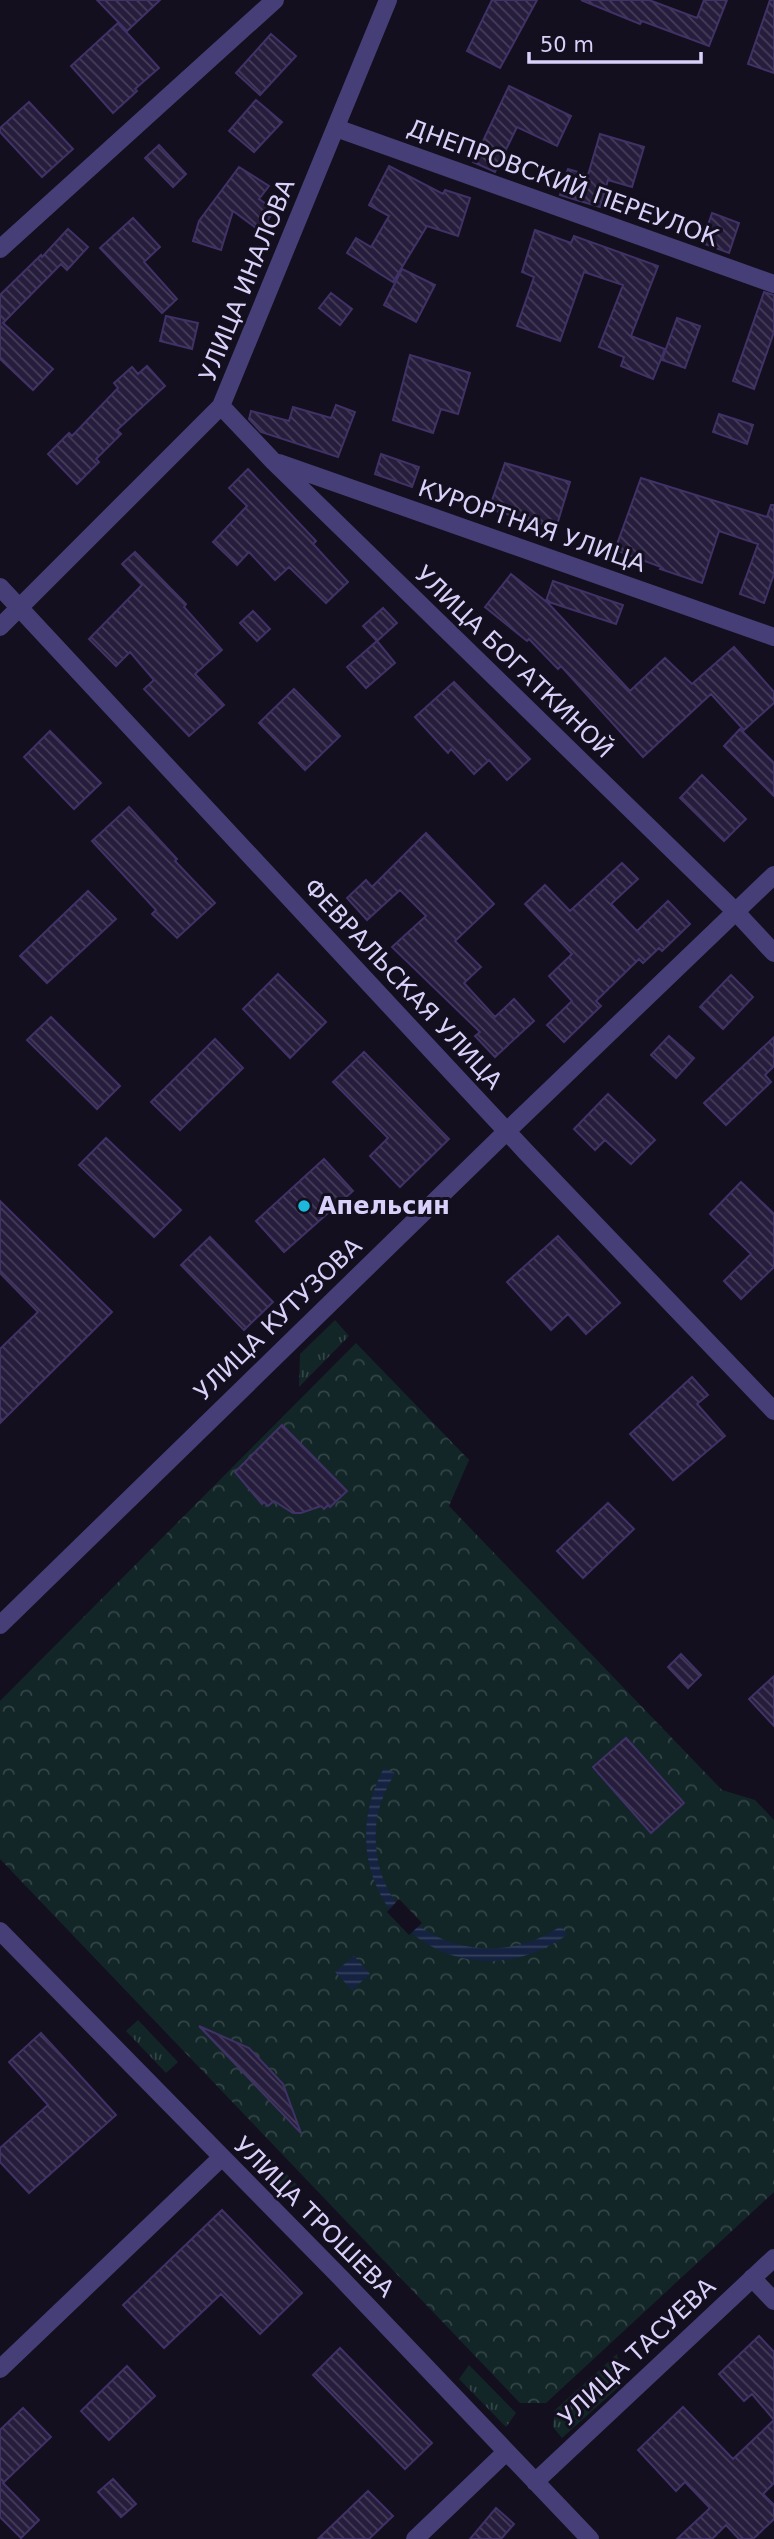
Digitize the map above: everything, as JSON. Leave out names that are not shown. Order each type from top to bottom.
[{"type":"street","points":[[0,249],[275,0]]},
{"type":"street","name":"УЛИЦА ИНАЛОВА","points":[[0,626],[221,406],[388,0]]},
{"type":"street","name":"ДНЕПРОВСКИЙ ПЕРЕУЛОК","points":[[336,128],[774,284]]},
{"type":"street","name":"УЛИЦА БОГАТКИНОЙ","points":[[221,406],[273,461],[736,912],[774,953]]},
{"type":"street","name":"КУРОРТНАЯ УЛИЦА","points":[[273,461],[774,637]]},
{"type":"street","name":"ФЕВРАЛЬСКАЯ УЛИЦА","points":[[0,587],[507,1131],[774,1411]]},
{"type":"street","name":"УЛИЦА КУТУЗОВА","points":[[0,1625],[774,875]]},
{"type":"street","name":"УЛИЦА ТРОШЕВА","points":[[0,1931],[341,2278],[590,2539]]},
{"type":"street","points":[[0,2369],[221,2158]]},
{"type":"street","name":"УЛИЦА ТАСУЕВА","points":[[535,2482],[774,2258]]},
{"type":"street","points":[[752,2278],[774,2301]]},
{"type":"street","points":[[415,2539],[506,2452]]},
{"type":"green space","points":[[335,1320],[349,1336],[299,1387],[300,1354]]},
{"type":"green space","points":[[356,1343],[469,1460],[449,1506],[722,1790],[755,1800],[774,1820],[774,2192],[546,2403],[520,2403],[0,1859],[0,1701]]},
{"type":"green space","points":[[138,2020],[178,2062],[166,2073],[126,2031]]},
{"type":"green space","points":[[258,2144],[297,2185],[280,2192],[246,2156]]},
{"type":"green space","points":[[617,2354],[623,2383],[562,2438],[553,2427],[555,2410]]},
{"type":"green space","points":[[469,2365],[516,2413],[506,2427],[459,2379]]},
{"type":"water","points":[[384,1768],[395,1773],[378,1814],[376,1828],[379,1864],[391,1894],[410,1918],[435,1936],[465,1946],[497,1948],[530,1942],[561,1926],[567,1935],[523,1956],[480,1961],[440,1951],[407,1929],[382,1897],[368,1858],[368,1814]]},
{"type":"water","points":[[354,1956],[370,1974],[352,1990],[335,1972]]},
{"type":"pier","points":[[399,1899],[422,1923],[409,1935],[387,1912]]},
{"type":"building","points":[[97,0],[160,0],[127,31]]},
{"type":"building","points":[[492,0],[537,0],[500,68],[467,51]]},
{"type":"building","points":[[581,0],[649,0],[697,18],[704,0],[727,0],[709,46],[642,21],[640,24]]},
{"type":"building","points":[[770,0],[774,0],[774,73],[748,64]]},
{"type":"building","points":[[118,23],[159,68],[113,113],[71,66]]},
{"type":"building","points":[[271,34],[296,56],[260,95],[236,73]]},
{"type":"building","points":[[509,86],[571,116],[557,146],[517,127],[495,172],[473,162]]},
{"type":"building","points":[[256,100],[282,122],[254,152],[229,131]]},
{"type":"building","points":[[29,102],[73,149],[42,177],[0,132],[0,128]]},
{"type":"building","points":[[600,134],[644,147],[632,187],[608,180],[600,207],[560,195],[568,169],[588,175]]},
{"type":"building","points":[[159,145],[186,174],[173,187],[145,158]]},
{"type":"building","points":[[389,166],[443,194],[445,190],[470,198],[458,236],[427,226],[393,282],[347,253],[356,238],[371,247],[389,216],[369,205]]},
{"type":"building","points":[[239,167],[269,186],[259,199],[275,210],[260,231],[233,211],[221,250],[193,241],[199,221]]},
{"type":"building","points":[[712,213],[739,223],[729,253],[702,243]]},
{"type":"building","points":[[133,218],[160,247],[144,262],[177,299],[162,313],[100,248]]},
{"type":"building","points":[[68,229],[88,247],[67,270],[61,264],[3,323],[53,369],[33,390],[0,359],[0,295]]},
{"type":"building","points":[[535,230],[571,243],[574,236],[658,266],[631,336],[665,349],[653,379],[621,366],[624,357],[599,347],[623,285],[584,272],[560,341],[517,326],[534,277],[522,272]]},
{"type":"building","points":[[402,269],[435,285],[416,322],[384,305]]},
{"type":"building","points":[[764,292],[774,295],[774,332],[754,389],[733,381]]},
{"type":"building","points":[[331,293],[352,309],[340,325],[319,308]]},
{"type":"building","points":[[166,316],[198,323],[192,349],[160,341]]},
{"type":"building","points":[[677,318],[700,326],[685,368],[662,360]]},
{"type":"building","points":[[410,355],[470,373],[458,414],[441,409],[433,433],[393,420]]},
{"type":"building","points":[[147,366],[165,386],[117,430],[121,434],[96,459],[99,462],[77,484],[48,454],[69,433],[72,436],[118,388],[114,383],[132,367],[138,374]]},
{"type":"building","points":[[336,405],[355,412],[338,457],[261,432],[249,419],[251,411],[289,421],[293,407],[331,418]]},
{"type":"building","points":[[719,414],[753,425],[747,444],[713,432]]},
{"type":"building","points":[[381,454],[419,467],[412,487],[375,474]]},
{"type":"building","points":[[505,463],[570,482],[556,528],[489,509]]},
{"type":"building","points":[[248,469],[316,541],[313,544],[348,582],[326,603],[289,567],[275,580],[249,552],[237,565],[213,542],[247,506],[229,488]]},
{"type":"building","points":[[641,478],[767,517],[771,505],[774,505],[774,574],[764,603],[740,594],[758,544],[719,531],[702,583],[615,550]]},
{"type":"building","points":[[135,552],[186,604],[184,607],[222,650],[195,674],[224,705],[189,736],[144,689],[154,680],[130,652],[116,666],[89,639],[142,585],[122,564]]},
{"type":"building","points":[[511,574],[548,603],[630,691],[665,658],[692,684],[734,647],[774,692],[774,703],[744,730],[711,694],[643,757],[561,666],[558,669],[529,639],[527,641],[485,607]]},
{"type":"building","points":[[553,581],[623,605],[616,624],[546,601]]},
{"type":"building","points":[[383,608],[397,623],[377,641],[363,626]]},
{"type":"building","points":[[253,611],[270,629],[257,641],[240,623]]},
{"type":"building","points":[[377,641],[395,663],[366,688],[347,667]]},
{"type":"building","points":[[454,682],[530,759],[507,780],[489,760],[474,774],[451,749],[448,753],[415,717]]},
{"type":"building","points":[[294,689],[340,736],[305,770],[259,723]]},
{"type":"building","points":[[740,729],[774,763],[774,796],[724,746]]},
{"type":"building","points":[[50,731],[101,783],[74,809],[24,757]]},
{"type":"building","points":[[702,775],[746,819],[724,841],[680,798]]},
{"type":"building","points":[[129,807],[215,903],[177,938],[152,914],[156,910],[92,841]]},
{"type":"building","points":[[426,833],[494,904],[455,941],[481,967],[464,983],[495,1017],[514,999],[534,1021],[495,1057],[475,1036],[480,1032],[392,947],[426,916],[400,890],[367,920],[347,898],[366,880],[372,887]]},
{"type":"building","points":[[622,863],[638,879],[611,904],[637,931],[668,901],[690,924],[662,951],[659,948],[643,963],[639,959],[596,1001],[601,1006],[564,1042],[547,1025],[572,1001],[549,976],[572,954],[525,904],[545,885],[570,911]]},
{"type":"building","points":[[88,891],[116,919],[47,983],[20,956]]},
{"type":"building","points":[[278,974],[326,1022],[290,1058],[243,1009]]},
{"type":"building","points":[[731,975],[753,997],[723,1029],[700,1007]]},
{"type":"building","points":[[51,1017],[120,1086],[97,1109],[27,1040]]},
{"type":"building","points":[[669,1036],[694,1058],[676,1078],[651,1055]]},
{"type":"building","points":[[774,1037],[774,1066],[765,1075],[771,1082],[726,1125],[704,1103]]},
{"type":"building","points":[[215,1039],[243,1068],[180,1130],[151,1102]]},
{"type":"building","points":[[364,1052],[449,1139],[400,1187],[370,1156],[388,1138],[333,1082]]},
{"type":"building","points":[[608,1094],[655,1140],[631,1164],[605,1140],[595,1150],[574,1129]]},
{"type":"building","points":[[106,1138],[181,1210],[154,1237],[79,1165]]},
{"type":"building","points":[[324,1159],[353,1191],[284,1252],[256,1221]]},
{"type":"building","points":[[741,1182],[774,1214],[774,1267],[741,1299],[724,1281],[751,1254],[710,1214]]},
{"type":"building","points":[[0,1201],[112,1312],[0,1423],[0,1349],[38,1312],[0,1273]]},
{"type":"building","points":[[558,1236],[620,1303],[586,1334],[568,1314],[551,1330],[507,1282]]},
{"type":"building","points":[[210,1237],[273,1302],[244,1330],[181,1265]]},
{"type":"building","points":[[692,1377],[708,1395],[697,1404],[725,1436],[673,1480],[630,1434]]},
{"type":"building","points":[[282,1425],[347,1491],[330,1507],[328,1505],[324,1509],[321,1506],[293,1513],[274,1501],[268,1506],[264,1502],[262,1504],[235,1472]]},
{"type":"building","points":[[608,1503],[634,1529],[583,1578],[557,1551]]},
{"type":"building","points":[[681,1654],[701,1675],[688,1688],[668,1667]]},
{"type":"building","points":[[774,1676],[774,1726],[749,1699]]},
{"type":"building","points":[[626,1738],[684,1803],[651,1833],[593,1767]]},
{"type":"building","points":[[199,2026],[249,2048],[283,2084],[301,2133]]},
{"type":"building","points":[[41,2033],[116,2115],[29,2193],[0,2162],[0,2148],[48,2105],[9,2062]]},
{"type":"building","points":[[222,2210],[302,2293],[260,2334],[221,2294],[164,2348],[123,2305]]},
{"type":"building","points":[[759,2336],[774,2352],[774,2420],[752,2394],[744,2401],[719,2374]]},
{"type":"building","points":[[340,2348],[432,2443],[405,2469],[313,2375]]},
{"type":"building","points":[[127,2366],[155,2396],[109,2440],[81,2411]]},
{"type":"building","points":[[683,2407],[733,2459],[774,2420],[774,2483],[763,2494],[774,2505],[774,2519],[753,2539],[739,2539],[726,2525],[712,2539],[677,2539],[710,2508],[685,2482],[676,2491],[638,2450]]},
{"type":"building","points":[[23,2408],[51,2437],[3,2483],[39,2520],[21,2538],[0,2517],[0,2430]]},
{"type":"building","points":[[113,2479],[136,2504],[121,2517],[98,2492]]},
{"type":"building","points":[[368,2491],[393,2516],[369,2539],[318,2539]]},
{"type":"building","points":[[496,2508],[514,2524],[501,2539],[470,2539]]},
{"type":"place","name":"Апельсин","points":[[304,1206]]}]
